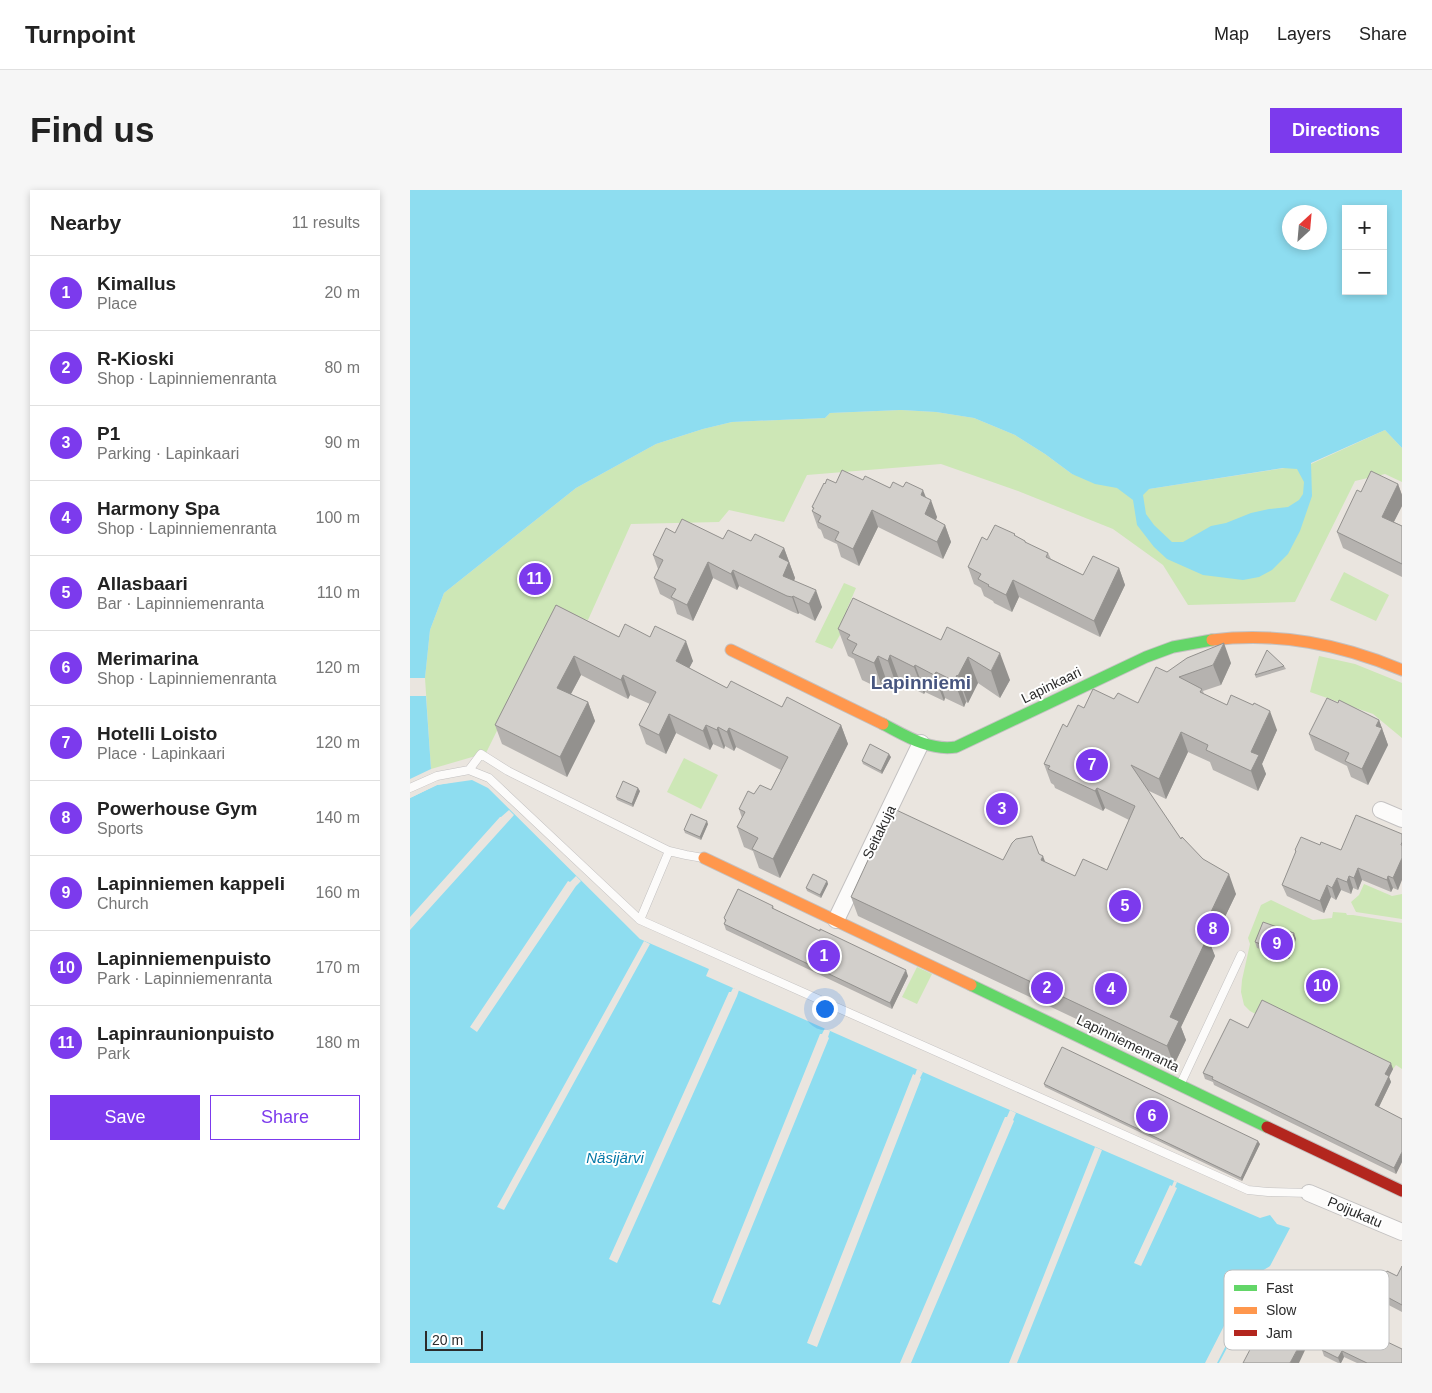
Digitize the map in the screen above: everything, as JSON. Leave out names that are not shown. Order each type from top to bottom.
[{"type":"street","name":"Lapinkaari","points":[[731,650],[921,743],[944,749],[952,748],[1154,654],[1186,644],[1217,639],[1263,637],[1329,646],[1382,660],[1402,670]]},
{"type":"street","name":"Seitakuja","points":[[836,920],[921,743]]},
{"type":"street","points":[[1381,810],[1402,819]]},
{"type":"street","name":"Lapinniemenranta","points":[[704,858],[1402,1191]]},
{"type":"street","name":"Poijukatu","points":[[1309,1193],[1402,1232]]},
{"type":"lane","points":[[469,770],[481,754],[508,771],[669,851],[704,858]]},
{"type":"lane","points":[[410,788],[437,776],[469,770],[489,778],[640,920],[1248,1190],[1309,1193]]},
{"type":"lane","points":[[640,920],[669,851]]},
{"type":"lane","points":[[1180,1084],[1241,955]]},
{"type":"green space","points":[[901,410],[936,412],[974,418],[1015,435],[1072,474],[1149,489],[1311,464],[1385,430],[1402,448],[1402,482],[1385,474],[1355,481],[1295,602],[1188,605],[1163,565],[1113,529],[1018,491],[941,464],[807,475],[784,522],[729,510],[719,522],[631,524],[588,620],[555,613],[486,753],[431,769],[425,678],[430,630],[444,593],[576,488],[656,444],[732,422],[825,418],[830,413]]},
{"type":"green space","points":[[1344,572],[1389,595],[1376,621],[1330,600]]},
{"type":"green space","points":[[844,583],[856,588],[847,609],[853,612],[832,649],[815,642]]},
{"type":"green space","points":[[1319,656],[1355,664],[1402,683],[1402,738],[1373,714],[1310,692]]},
{"type":"green space","points":[[684,758],[718,775],[701,809],[667,792]]},
{"type":"green space","points":[[1364,884],[1392,896],[1402,894],[1402,919],[1356,912],[1351,902],[1359,895]]},
{"type":"green space","points":[[1271,900],[1313,920],[1332,918],[1333,912],[1402,923],[1402,1069],[1396,1065],[1393,1069],[1259,1016],[1244,1005],[1241,992],[1250,944],[1248,938],[1261,905]]},
{"type":"green space","points":[[917,967],[932,974],[917,1004],[902,997]]},
{"type":"water","points":[[410,190],[1402,190],[1402,448],[1385,430],[1311,463],[1312,496],[1300,531],[1288,554],[1272,570],[1259,577],[1243,580],[1203,575],[1167,559],[1154,547],[1137,525],[1133,500],[1117,488],[1095,484],[1072,474],[1015,435],[974,418],[936,412],[901,410],[830,413],[825,418],[732,422],[656,444],[576,488],[444,593],[430,630],[425,678],[410,678]],"holes":[[[1283,468],[1297,469],[1304,482],[1303,494],[1299,500],[1288,507],[1251,513],[1226,523],[1211,526],[1183,542],[1172,542],[1154,525],[1146,514],[1143,495],[1149,489]]]},
{"type":"water","points":[[410,696],[426,696],[431,769],[410,779]]},
{"type":"water","name":"Näsijärvi","points":[[472,780],[488,788],[640,939],[709,969],[706,976],[1260,1218],[1270,1215],[1277,1224],[1290,1228],[1268,1270],[1224,1270],[1224,1350],[1226,1350],[1219,1363],[410,1363],[410,798],[437,785]]},
{"type":"pier","points":[[471,778],[472,780],[437,785],[410,798],[410,795],[436,783]]},
{"type":"pier","points":[[509,810],[514,815],[410,930],[410,917],[500,817]]},
{"type":"pier","points":[[576,876],[581,881],[477,1032],[470,1027],[568,881],[570,882]]},
{"type":"pier","points":[[644,941],[650,944],[504,1210],[497,1207]]},
{"type":"pier","points":[[733,988],[739,990],[737,996],[617,1263],[609,1259],[729,992]]},
{"type":"pier","points":[[825,1028],[830,1031],[829,1038],[720,1305],[712,1302],[820,1034],[822,1034]]},
{"type":"pier","points":[[917,1069],[923,1072],[921,1079],[817,1347],[807,1343],[913,1074],[915,1075]]},
{"type":"pier","points":[[1010,1110],[1016,1113],[1014,1121],[911,1363],[900,1363],[1005,1117],[1007,1117]]},
{"type":"pier","points":[[1095,1147],[1102,1150],[1017,1363],[1009,1363]]},
{"type":"pier","points":[[1174,1181],[1177,1182],[1175,1187],[1177,1188],[1141,1266],[1134,1263],[1170,1185],[1172,1186]]},
{"type":"pier","points":[[1224,1326],[1224,1349],[1217,1363],[1205,1363]]},
{"type":"building","points":[[842,470],[863,480],[865,476],[890,488],[893,482],[903,487],[906,482],[923,490],[921,495],[931,500],[925,514],[945,525],[937,542],[872,510],[853,549],[835,540],[839,532],[818,522],[821,516],[812,511],[814,508],[812,507],[827,479],[836,483]]},
{"type":"building","points":[[1371,471],[1398,484],[1382,517],[1402,526],[1402,564],[1337,532],[1357,490],[1361,492]]},
{"type":"building","points":[[682,519],[723,539],[728,530],[751,541],[755,534],[784,548],[779,557],[789,562],[783,576],[816,590],[809,604],[793,596],[787,596],[733,570],[731,574],[708,562],[687,605],[671,597],[676,589],[654,578],[663,560],[653,555],[666,528],[675,533]]},
{"type":"building","points":[[995,525],[1048,553],[1046,557],[1083,575],[1093,556],[1119,568],[1094,621],[1013,580],[1006,595],[978,579],[981,574],[968,567],[982,537],[987,540]]},
{"type":"building","points":[[853,598],[941,640],[947,627],[1000,653],[991,671],[968,657],[954,681],[936,672],[934,675],[915,665],[914,667],[890,655],[888,661],[878,656],[874,663],[852,653],[857,644],[847,639],[850,635],[838,629]]},
{"type":"building","points":[[556,605],[619,637],[625,624],[650,637],[655,626],[686,641],[676,661],[727,688],[731,681],[782,707],[787,697],[841,725],[773,859],[752,849],[758,838],[737,827],[745,812],[739,809],[748,791],[754,794],[760,785],[771,790],[788,757],[729,728],[727,732],[718,727],[717,730],[706,725],[703,731],[669,714],[659,735],[639,725],[656,692],[623,675],[621,680],[574,656],[557,688],[588,702],[560,757],[495,725]]},
{"type":"building","points":[[1224,643],[1213,665],[1179,677],[1202,689],[1200,692],[1227,705],[1231,695],[1270,711],[1251,752],[1259,755],[1251,771],[1206,750],[1208,745],[1181,732],[1159,779],[1131,765],[1181,839],[1182,837],[1203,859],[1229,874],[1201,933],[1208,936],[1170,1017],[1179,1021],[1167,1046],[851,897],[892,808],[1003,860],[1016,839],[1032,836],[1039,854],[1043,856],[1041,860],[1075,876],[1083,859],[1107,870],[1135,806],[1097,788],[1095,791],[1048,769],[1050,766],[1044,764],[1063,724],[1067,727],[1078,705],[1084,708],[1093,689],[1114,699],[1118,693],[1138,703],[1156,667],[1167,672],[1187,658]]},
{"type":"building","points":[[1267,650],[1284,666],[1255,675]]},
{"type":"building","points":[[1327,698],[1338,703],[1339,700],[1379,720],[1376,726],[1382,728],[1362,769],[1345,761],[1349,753],[1309,734]]},
{"type":"building","points":[[870,744],[889,754],[881,771],[862,761]]},
{"type":"building","points":[[623,781],[638,788],[632,804],[616,797]]},
{"type":"building","points":[[691,814],[707,821],[700,837],[684,830]]},
{"type":"building","points":[[1356,815],[1402,834],[1402,858],[1393,878],[1388,876],[1387,880],[1358,868],[1354,878],[1349,876],[1347,882],[1337,878],[1332,888],[1327,885],[1320,901],[1282,885],[1301,837],[1320,845],[1321,842],[1341,850]]},
{"type":"building","points":[[813,874],[827,881],[820,895],[806,888]]},
{"type":"building","points":[[738,889],[773,906],[772,908],[906,970],[890,1003],[724,924],[726,920],[724,918]]},
{"type":"building","points":[[1263,922],[1294,933],[1287,953],[1255,942]]},
{"type":"building","points":[[1262,1000],[1391,1063],[1385,1074],[1389,1076],[1375,1105],[1402,1119],[1402,1152],[1394,1168],[1203,1073],[1230,1019],[1248,1028]]},
{"type":"building","points":[[1062,1047],[1258,1141],[1241,1178],[1044,1084]]},
{"type":"building","points":[[1402,1266],[1402,1305],[1389,1298],[1389,1272],[1397,1276]]},
{"type":"building","points":[[1389,1343],[1402,1349],[1402,1363],[1367,1363],[1342,1351],[1338,1358],[1322,1350],[1389,1350]]},
{"type":"building","points":[[1250,1350],[1297,1350],[1290,1363],[1243,1363]]},
{"type":"traffic: fast","points":[[883,724],[927,745],[946,748],[956,747],[1146,657],[1173,647],[1212,640]]},
{"type":"traffic: fast","points":[[971,985],[1267,1127]]},
{"type":"traffic: slow","points":[[1212,640],[1261,638],[1309,642],[1356,653],[1402,670]]},
{"type":"traffic: slow","points":[[731,650],[883,724]]},
{"type":"traffic: slow","points":[[704,858],[971,985]]},
{"type":"traffic: jam","points":[[1267,1127],[1402,1191]]},
{"type":"place","name":"Lapinraunionpuisto","points":[[535,579]]},
{"type":"place","name":"Hotelli Loisto","points":[[1092,765]]},
{"type":"place","name":"P1","points":[[1002,809]]},
{"type":"place","name":"Allasbaari","points":[[1125,906]]},
{"type":"place","name":"Powerhouse Gym","points":[[1213,929]]},
{"type":"place","name":"Lapinniemen kappeli","points":[[1277,944]]},
{"type":"place","name":"Kimallus","points":[[824,956]]},
{"type":"place","name":"Lapinniemenpuisto","points":[[1322,986]]},
{"type":"place","name":"R-Kioski","points":[[1047,988]]},
{"type":"place","name":"Harmony Spa","points":[[1111,989]]},
{"type":"place","name":"Merimarina","points":[[1152,1116]]},
{"type":"district","name":"Lapinniemi","points":[[921,682]]}]
